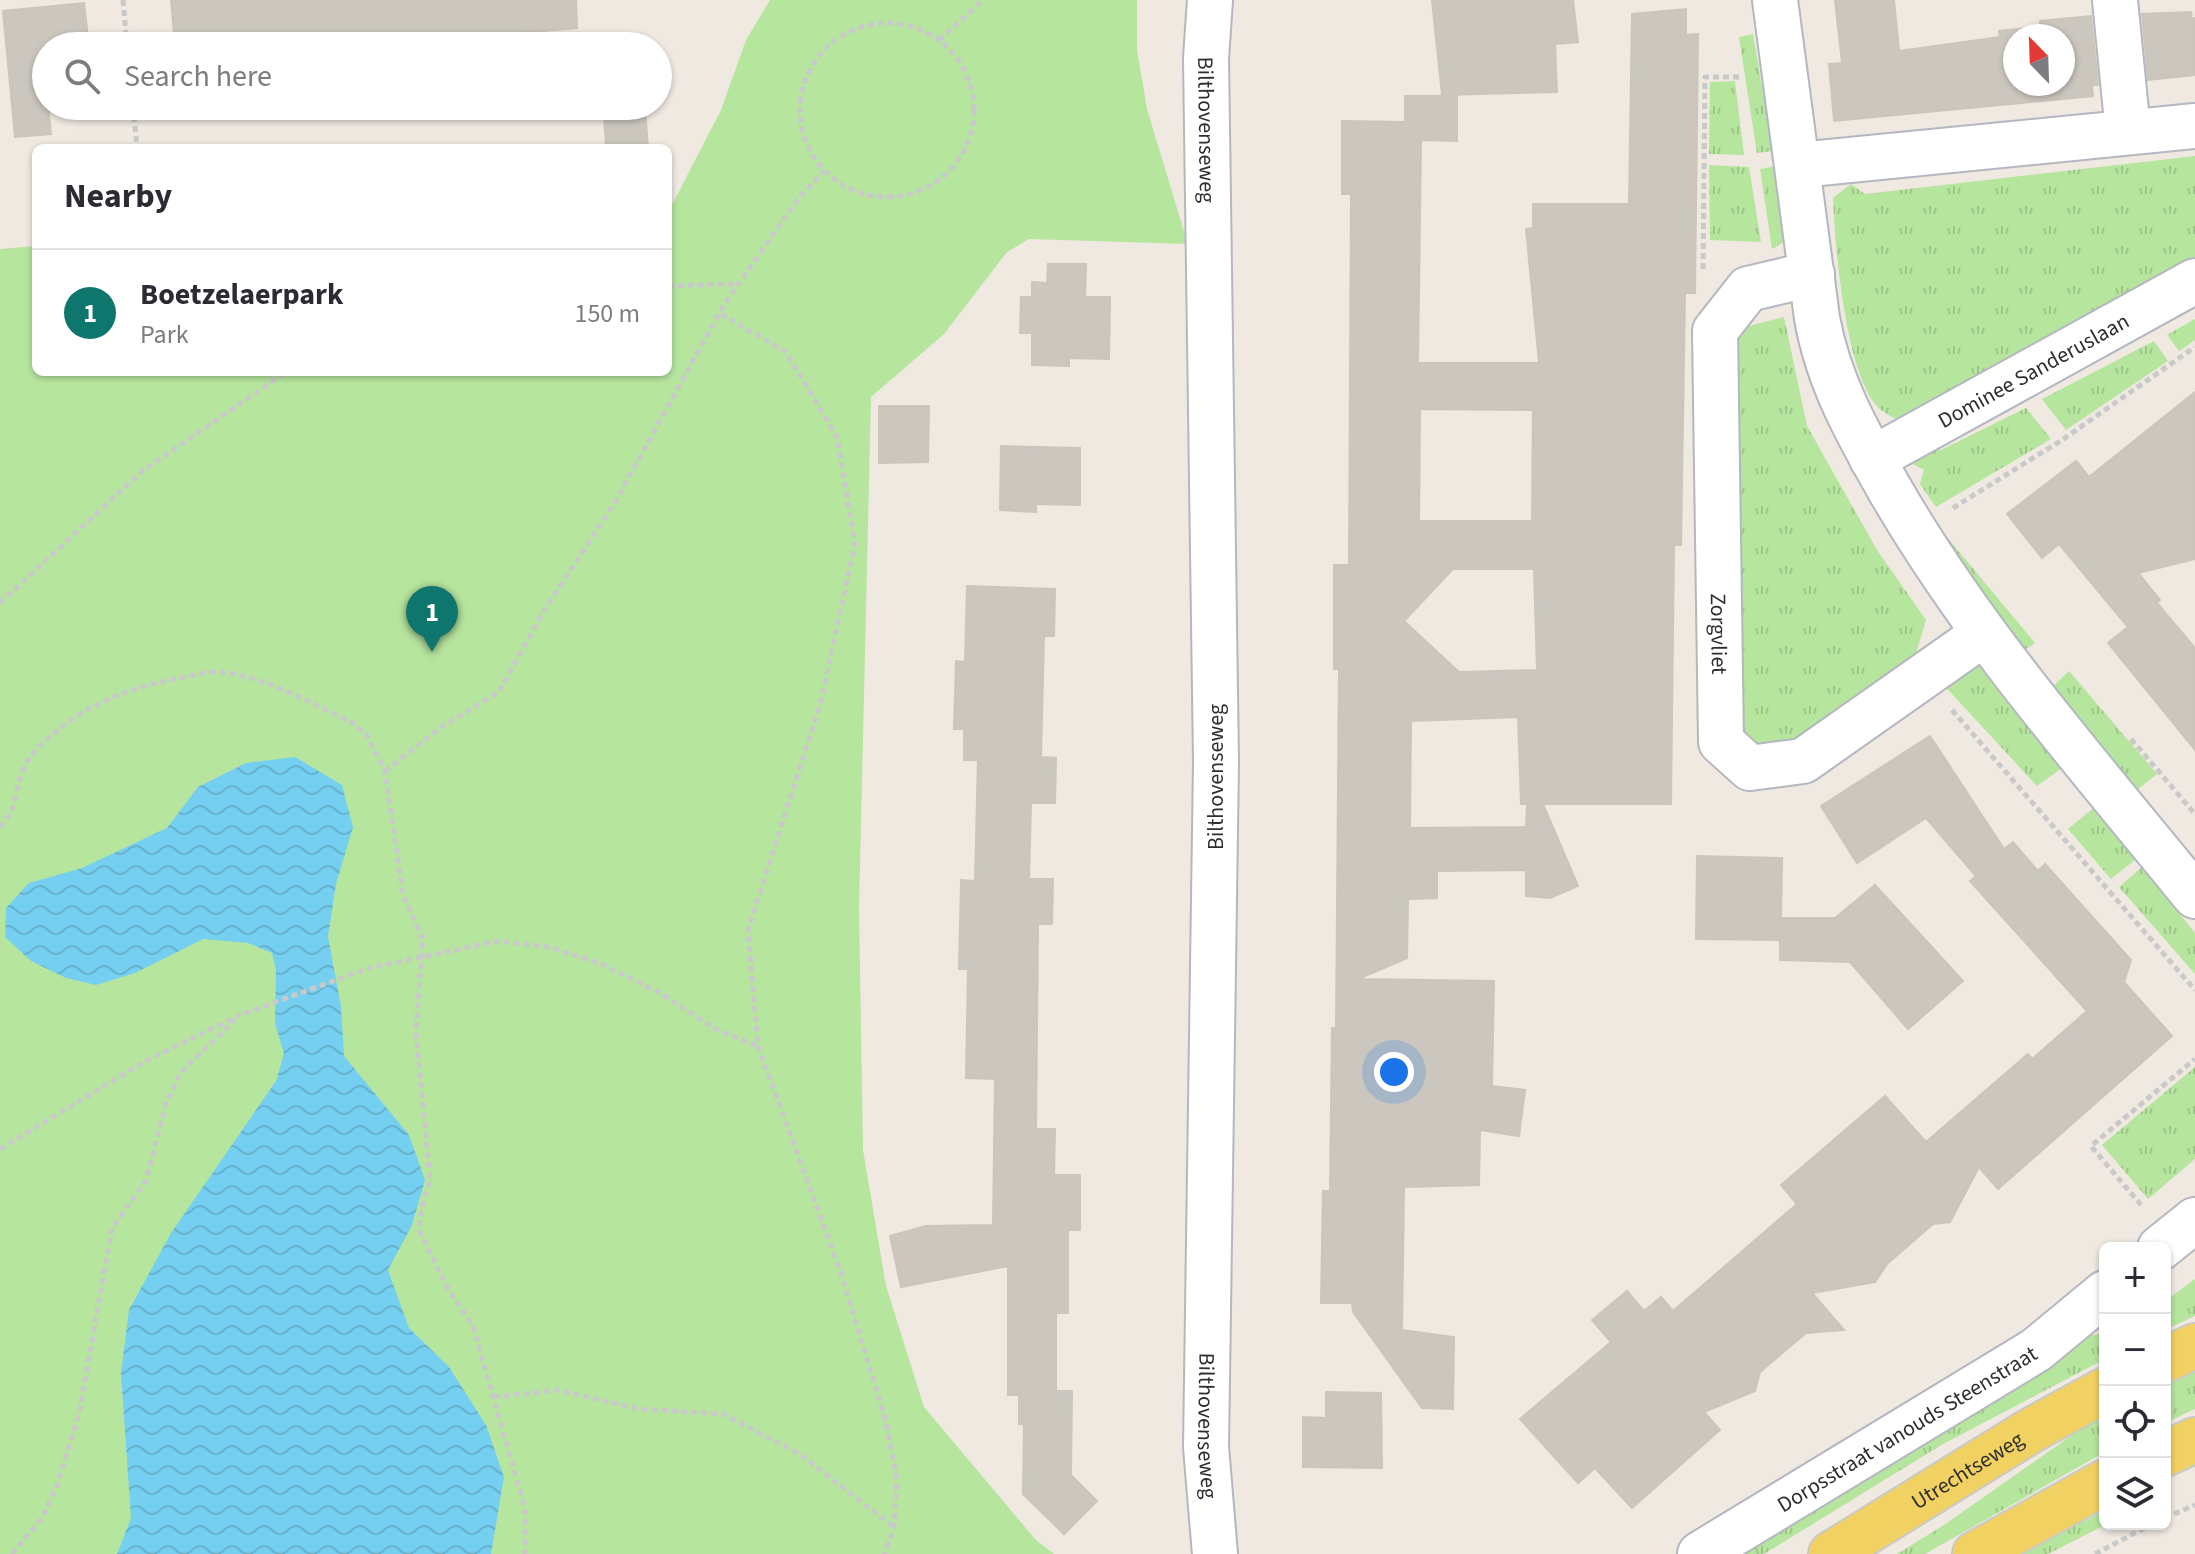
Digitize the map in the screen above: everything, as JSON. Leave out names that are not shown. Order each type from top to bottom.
[{"type":"main road","points":[[2171,1357],[2195,1346]]},
{"type":"main road","name":"Utrechtseweg","points":[[1831,1554],[2030,1431],[2099,1393]]},
{"type":"main road","points":[[2171,1451],[2195,1440]]},
{"type":"main road","points":[[1975,1554],[2099,1485]]},
{"type":"street","name":"Bilthovenseweg","points":[[1210,0],[1206,58],[1216,762],[1206,1447],[1215,1554]]},
{"type":"street","points":[[1775,0],[1825,360],[1872,459],[1918,538],[1982,635],[2195,896]]},
{"type":"street","points":[[2115,0],[2128,132]]},
{"type":"street","points":[[1799,165],[2195,126]]},
{"type":"street","points":[[1715,331],[1748,289],[1812,274]]},
{"type":"street","name":"Dominee Sanderuslaan","points":[[1872,459],[2195,281]]},
{"type":"street","name":"Zorgvliet","points":[[1715,331],[1721,742],[1750,768],[1803,761],[1982,635]]},
{"type":"street","name":"Dorpsstraat vanouds Steenstraat","points":[[1700,1554],[2036,1350],[2099,1298]]},
{"type":"path","points":[[123,0],[126,32]]},
{"type":"path","points":[[939,40],[983,0]]},
{"type":"path","points":[[885,23],[914,27],[939,40],[959,61],[971,87],[974,115],[968,143],[953,168],[931,186],[904,196],[875,197],[848,188],[824,171],[808,148],[800,120],[802,91],[813,64],[831,43],[857,28],[885,23]]},
{"type":"path","points":[[1715,331],[1702,302],[1705,77],[1740,77]]},
{"type":"path","points":[[134,120],[137,144]]},
{"type":"path","points":[[385,771],[440,728],[499,692],[543,612],[615,502],[721,314],[798,199],[824,171]]},
{"type":"path","points":[[672,286],[740,284]]},
{"type":"path","points":[[721,314],[786,352],[837,437],[855,544],[820,705],[748,930],[758,1046],[841,1273],[885,1418],[897,1480],[894,1528],[884,1554]]},
{"type":"path","points":[[1942,515],[2062,440],[2195,347]]},
{"type":"path","points":[[0,603],[6,594],[141,472],[278,376]]},
{"type":"path","points":[[0,827],[17,799],[19,772],[72,718],[141,686],[215,671],[253,680],[353,723],[366,734],[385,771],[403,895],[423,939],[416,1031],[430,1180],[419,1230],[447,1287],[473,1326],[525,1508],[525,1554]]},
{"type":"path","points":[[1922,676],[2195,990]]},
{"type":"path","points":[[0,1149],[144,1062],[240,1015],[369,968],[498,941],[548,947],[599,963],[660,993],[717,1030],[758,1046]]},
{"type":"path","points":[[12,1554],[42,1518],[56,1488],[79,1414],[112,1228],[146,1181],[166,1103],[181,1072],[240,1015]]},
{"type":"path","points":[[2175,1236],[2091,1146],[2195,1059]]},
{"type":"path","points":[[494,1397],[558,1390],[639,1409],[723,1414],[798,1453],[894,1528]]},
{"type":"path","points":[[2171,1515],[2195,1505]]},
{"type":"path","points":[[2095,1554],[2141,1530]]},
{"type":"green space","points":[[770,0],[1137,0],[1137,50],[1147,109],[1186,238],[1187,244],[1029,239],[1007,252],[944,334],[871,397],[859,908],[863,1150],[886,1286],[924,1407],[1035,1539],[1054,1554],[0,1554],[0,249],[32,246],[32,376],[672,376],[672,203],[721,110],[746,40]]},
{"type":"green space","points":[[1753,34],[1773,151],[1757,153],[1739,37]]},
{"type":"green space","points":[[1735,81],[1744,155],[1709,154],[1710,82]]},
{"type":"green space","points":[[2195,156],[2195,263],[1900,422],[1875,404],[1856,363],[1839,275],[1833,198],[1851,184],[1865,194]]},
{"type":"green space","points":[[1709,165],[1749,167],[1761,242],[1710,240]]},
{"type":"green space","points":[[1776,166],[1786,241],[1772,249],[1760,169]]},
{"type":"green space","points":[[1784,317],[1807,426],[1877,550],[1926,620],[1913,663],[1803,742],[1756,749],[1731,727],[1732,344],[1745,327]]},
{"type":"green space","points":[[2195,319],[2195,340],[2179,351],[2167,335]]},
{"type":"green space","points":[[2154,341],[2168,361],[2066,430],[2042,399]]},
{"type":"green space","points":[[2026,408],[2051,439],[1936,507],[1920,484],[1924,470],[1911,463],[1924,445],[1941,450]]},
{"type":"green space","points":[[1936,524],[2035,643],[2018,654]]},
{"type":"green space","points":[[1981,666],[2062,768],[2037,786],[1939,680]]},
{"type":"green space","points":[[2069,671],[2157,774],[2132,794],[2047,692]]},
{"type":"green space","points":[[2096,806],[2136,859],[2111,879],[2068,829]]},
{"type":"green space","points":[[2142,867],[2195,933],[2195,974],[2119,887]]},
{"type":"green space","points":[[2195,1067],[2195,1159],[2148,1199],[2102,1145]]},
{"type":"green space","points":[[2195,1279],[2195,1316],[2171,1327],[2171,1297]]},
{"type":"green space","points":[[2099,1334],[2099,1362],[1943,1444],[1764,1554],[1731,1554],[2086,1336]]},
{"type":"green space","points":[[2195,1368],[2195,1409],[2171,1420],[2171,1386],[2171,1380]]},
{"type":"green space","points":[[2099,1416],[2099,1455],[1925,1554],[1897,1554],[1944,1525]]},
{"type":"green space","points":[[2099,1513],[2099,1528],[2048,1554],[2021,1554]]},
{"type":"water","points":[[295,757],[342,785],[353,827],[336,884],[328,937],[341,1006],[344,1056],[409,1135],[425,1180],[412,1225],[388,1270],[409,1328],[449,1367],[486,1425],[504,1477],[491,1554],[117,1554],[131,1518],[121,1373],[129,1310],[171,1233],[276,1081],[284,1054],[275,1023],[276,971],[272,953],[248,943],[203,939],[135,973],[96,985],[66,978],[31,961],[5,937],[6,908],[29,883],[82,868],[167,828],[198,787],[246,763]]},
{"type":"building","points":[[171,0],[576,0],[577,28],[532,32],[174,32]]},
{"type":"building","points":[[1432,0],[1573,0],[1578,42],[1555,44],[1557,92],[1442,95]]},
{"type":"building","points":[[1835,0],[1894,0],[1899,51],[2000,37],[1999,31],[2003,31],[2003,96],[2075,96],[2075,24],[2040,24],[2040,21],[2091,16],[2098,85],[2092,85],[2093,96],[1834,121],[1829,64],[1842,63]]},
{"type":"building","points":[[84,3],[87,32],[32,32],[32,120],[50,120],[51,134],[15,137],[3,11]]},
{"type":"building","points":[[1686,9],[1686,35],[1698,34],[1695,293],[1685,293],[1681,545],[1674,545],[1671,804],[1543,804],[1578,886],[1550,898],[1526,896],[1526,870],[1437,871],[1437,898],[1408,899],[1407,958],[1358,979],[1494,981],[1492,1086],[1525,1090],[1519,1136],[1480,1130],[1479,1185],[1404,1187],[1402,1330],[1454,1337],[1453,1409],[1422,1408],[1353,1312],[1352,1303],[1321,1303],[1323,1191],[1330,1191],[1332,1028],[1336,1028],[1339,669],[1334,669],[1334,565],[1349,565],[1351,194],[1342,194],[1342,121],[1405,122],[1405,96],[1457,96],[1457,141],[1421,140],[1418,363],[1539,363],[1526,229],[1533,228],[1533,204],[1629,204],[1632,14]],"holes":[[[1420,409],[1533,410],[1532,521],[1419,521]],[[1453,569],[1534,569],[1537,670],[1459,672],[1404,621]],[[1518,717],[1521,804],[1527,804],[1526,827],[1410,828],[1411,721]]]},
{"type":"building","points":[[2191,12],[2192,19],[2195,18],[2195,75],[2148,80],[2142,14]]},
{"type":"building","points":[[604,120],[646,120],[648,144],[606,144]]},
{"type":"building","points":[[1048,264],[1086,264],[1085,297],[1110,297],[1109,359],[1069,358],[1069,366],[1032,365],[1032,333],[1020,333],[1021,297],[1032,297],[1032,282],[1047,283]]},
{"type":"building","points":[[2195,392],[2195,559],[2138,573],[2160,600],[2157,603],[2195,648],[2195,750],[2108,643],[2128,627],[2059,544],[2042,558],[2007,514],[2076,461],[2089,477]]},
{"type":"building","points":[[879,406],[929,406],[928,462],[879,463]]},
{"type":"building","points":[[1001,446],[1080,448],[1080,505],[1036,504],[1036,512],[1000,510]]},
{"type":"building","points":[[967,586],[1055,589],[1054,636],[1044,636],[1041,757],[1056,758],[1055,803],[1031,803],[1029,879],[1053,879],[1052,924],[1038,924],[1036,1129],[1055,1129],[1054,1175],[1080,1175],[1080,1230],[1068,1230],[1068,1313],[1056,1313],[1056,1391],[1072,1391],[1071,1475],[1097,1501],[1064,1534],[1023,1494],[1024,1424],[1019,1424],[1019,1395],[1008,1395],[1008,1266],[901,1287],[890,1236],[926,1226],[993,1225],[995,1079],[966,1078],[968,969],[959,969],[961,880],[975,881],[978,760],[964,760],[964,729],[954,729],[956,661],[965,662]]},
{"type":"building","points":[[1930,736],[2004,849],[2013,842],[2038,871],[2045,864],[2131,960],[2124,982],[2172,1036],[1998,1189],[1979,1167],[1950,1222],[1933,1224],[1887,1264],[1875,1282],[1812,1293],[1844,1330],[1806,1333],[1760,1372],[1755,1391],[1704,1412],[1720,1430],[1632,1508],[1595,1468],[1578,1483],[1520,1419],[1611,1342],[1592,1320],[1627,1291],[1644,1311],[1661,1297],[1673,1311],[1797,1204],[1781,1185],[1885,1096],[1926,1142],[2028,1054],[2032,1059],[2087,1011],[1970,881],[1976,876],[1926,818],[1857,863],[1821,806]]},
{"type":"building","points":[[1697,856],[1782,858],[1781,918],[1835,918],[1875,885],[1963,981],[1908,1029],[1850,962],[1780,960],[1780,940],[1696,939]]},
{"type":"building","points":[[1326,1392],[1381,1393],[1382,1468],[1303,1467],[1303,1417],[1326,1418]]},
{"type":"place","name":"Boetzelaerpark","points":[[432,652]]}]
